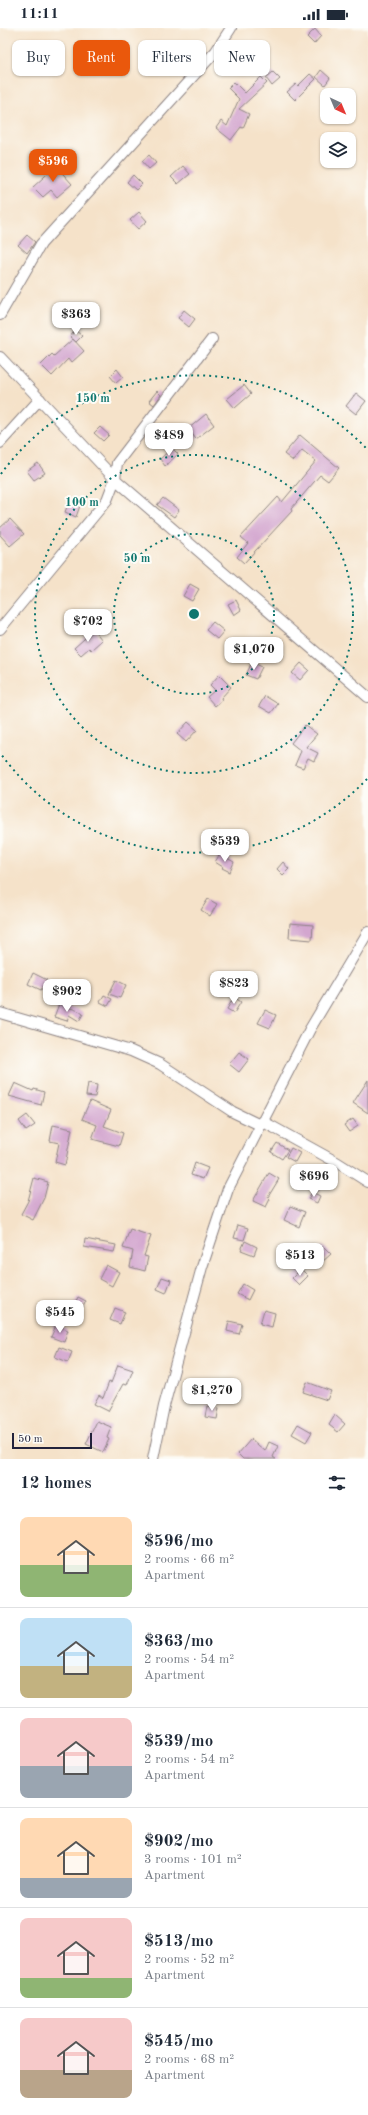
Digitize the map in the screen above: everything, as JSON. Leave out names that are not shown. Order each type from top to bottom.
[{"type":"street","points":[[0,315],[41,244],[216,51],[231,28]]},
{"type":"street","points":[[0,629],[107,500],[115,478],[117,463],[212,339]]},
{"type":"street","points":[[0,357],[115,478],[368,697]]},
{"type":"street","points":[[0,443],[40,399]]},
{"type":"street","points":[[154,1459],[166,1399],[212,1234],[228,1189],[310,1028],[368,932]]},
{"type":"street","points":[[0,1013],[131,1051],[150,1059],[233,1112],[261,1123],[338,1163],[368,1182]]},
{"type":"building","points":[[315,29],[321,36],[314,44],[307,37]]},
{"type":"building","points":[[321,70],[330,78],[325,85],[316,77]]},
{"type":"building","points":[[273,72],[280,79],[272,86],[266,78]]},
{"type":"building","points":[[310,74],[316,79],[295,100],[287,92],[296,84],[298,86]]},
{"type":"building","points":[[261,77],[267,83],[239,109],[249,114],[243,128],[241,127],[231,140],[216,128],[221,121],[227,126],[239,99],[228,88],[234,82],[245,93]]},
{"type":"building","points":[[149,155],[156,163],[149,169],[142,161]]},
{"type":"building","points":[[56,166],[72,184],[57,197],[51,190],[43,197],[33,187]]},
{"type":"building","points":[[183,166],[190,174],[178,184],[171,177]]},
{"type":"building","points":[[133,175],[142,184],[136,190],[127,182]]},
{"type":"building","points":[[139,212],[147,221],[138,229],[130,220]]},
{"type":"building","points":[[27,235],[35,242],[27,253],[18,245]]},
{"type":"building","points":[[184,310],[195,319],[189,327],[178,318]]},
{"type":"building","points":[[75,330],[82,336],[76,342],[70,337]]},
{"type":"building","points":[[73,339],[84,351],[71,363],[68,359],[52,376],[41,365],[52,354],[54,356]]},
{"type":"building","points":[[117,369],[123,377],[116,383],[110,376]]},
{"type":"building","points":[[244,385],[251,394],[235,408],[227,399]]},
{"type":"building","points":[[157,391],[161,395],[154,405],[149,401]]},
{"type":"building","points":[[356,393],[366,401],[356,414],[346,406]]},
{"type":"building","points":[[206,414],[214,425],[196,439],[188,429]]},
{"type":"building","points":[[100,427],[109,435],[103,441],[94,433]]},
{"type":"building","points":[[300,435],[339,468],[328,481],[320,475],[291,509],[292,511],[244,563],[237,557],[248,543],[241,537],[278,497],[282,502],[316,461],[302,450],[293,461],[284,454]]},
{"type":"building","points":[[172,448],[178,454],[165,466],[160,459]]},
{"type":"building","points":[[38,463],[45,473],[34,480],[27,471]]},
{"type":"building","points":[[163,498],[179,510],[174,517],[157,505]]},
{"type":"building","points":[[70,499],[81,503],[76,517],[65,512]]},
{"type":"building","points":[[10,519],[24,534],[10,546],[0,535],[0,528]]},
{"type":"building","points":[[190,584],[199,589],[192,601],[183,596]]},
{"type":"building","points":[[236,600],[241,610],[234,615],[228,604]]},
{"type":"building","points":[[213,622],[224,631],[217,639],[206,630]]},
{"type":"building","points":[[94,630],[102,640],[91,650],[89,648],[81,655],[74,648]]},
{"type":"building","points":[[252,662],[262,667],[256,679],[246,675]]},
{"type":"building","points":[[301,663],[309,670],[300,680],[292,673]]},
{"type":"building","points":[[219,675],[231,687],[221,698],[222,700],[215,706],[207,697],[215,690],[210,685]]},
{"type":"building","points":[[265,696],[278,704],[271,713],[259,706]]},
{"type":"building","points":[[188,722],[197,730],[186,742],[177,734]]},
{"type":"building","points":[[305,725],[317,734],[306,747],[318,753],[314,761],[308,758],[303,768],[295,765],[301,751],[291,743]]},
{"type":"building","points":[[220,854],[234,862],[230,872],[215,862]]},
{"type":"building","points":[[283,862],[289,869],[283,875],[277,869]]},
{"type":"building","points":[[208,899],[217,904],[210,916],[201,910]]},
{"type":"building","points":[[290,923],[313,925],[312,940],[289,938]]},
{"type":"building","points":[[33,973],[47,980],[41,990],[28,984]]},
{"type":"building","points":[[116,980],[126,985],[120,998],[109,994]]},
{"type":"building","points":[[104,995],[112,999],[108,1006],[100,1002]]},
{"type":"building","points":[[234,997],[241,1002],[234,1013],[227,1009]]},
{"type":"building","points":[[59,1004],[79,1011],[83,1014],[79,1021],[69,1015],[67,1021],[54,1017]]},
{"type":"building","points":[[265,1010],[276,1015],[270,1028],[258,1023]]},
{"type":"building","points":[[239,1052],[249,1059],[239,1072],[229,1064]]},
{"type":"building","points":[[368,1080],[368,1113],[353,1103]]},
{"type":"building","points":[[15,1083],[33,1091],[34,1089],[44,1092],[41,1105],[9,1096]]},
{"type":"building","points":[[88,1083],[97,1085],[95,1097],[86,1096]]},
{"type":"building","points":[[90,1101],[111,1110],[104,1126],[123,1133],[119,1146],[92,1139],[97,1125],[82,1119]]},
{"type":"building","points":[[27,1115],[35,1125],[26,1131],[19,1121]]},
{"type":"building","points":[[353,1119],[358,1126],[349,1132],[344,1125]]},
{"type":"building","points":[[53,1125],[72,1129],[65,1165],[55,1162],[59,1143],[50,1141]]},
{"type":"building","points":[[277,1143],[288,1150],[282,1159],[271,1152]]},
{"type":"building","points":[[291,1148],[300,1153],[295,1162],[286,1157]]},
{"type":"building","points":[[195,1163],[208,1168],[203,1179],[191,1175]]},
{"type":"building","points":[[311,1172],[323,1177],[318,1191],[306,1186]]},
{"type":"building","points":[[269,1173],[279,1179],[268,1197],[270,1199],[266,1207],[253,1201]]},
{"type":"building","points":[[34,1178],[48,1182],[44,1198],[33,1220],[21,1214],[28,1201]]},
{"type":"building","points":[[312,1192],[320,1196],[317,1203],[308,1199]]},
{"type":"building","points":[[290,1206],[305,1212],[299,1227],[284,1220]]},
{"type":"building","points":[[238,1225],[248,1228],[244,1240],[234,1238]]},
{"type":"building","points":[[130,1229],[151,1236],[144,1256],[148,1257],[145,1271],[130,1267],[133,1251],[123,1248]]},
{"type":"building","points":[[85,1239],[116,1245],[114,1252],[84,1247]]},
{"type":"building","points":[[245,1241],[257,1247],[254,1255],[241,1250]]},
{"type":"building","points":[[323,1246],[331,1254],[321,1263],[314,1256]]},
{"type":"building","points":[[106,1265],[119,1272],[112,1286],[99,1279]]},
{"type":"building","points":[[301,1269],[308,1276],[299,1285],[292,1278]]},
{"type":"building","points":[[162,1277],[171,1280],[166,1293],[157,1289]]},
{"type":"building","points":[[243,1284],[253,1290],[248,1300],[237,1294]]},
{"type":"building","points":[[78,1297],[86,1301],[80,1313],[72,1309]]},
{"type":"building","points":[[115,1308],[125,1312],[120,1324],[110,1320]]},
{"type":"building","points":[[264,1310],[275,1313],[272,1327],[260,1324]]},
{"type":"building","points":[[229,1321],[242,1324],[239,1334],[227,1331]]},
{"type":"building","points":[[56,1325],[68,1330],[64,1342],[51,1337]]},
{"type":"building","points":[[59,1347],[72,1352],[68,1362],[55,1357]]},
{"type":"building","points":[[118,1365],[133,1370],[127,1385],[123,1384],[108,1411],[94,1404],[99,1395],[103,1398]]},
{"type":"building","points":[[307,1382],[331,1391],[327,1400],[303,1392]]},
{"type":"building","points":[[207,1406],[219,1408],[217,1419],[205,1417]]},
{"type":"building","points":[[335,1415],[345,1424],[338,1432],[329,1425]]},
{"type":"building","points":[[97,1421],[111,1427],[107,1438],[109,1439],[103,1452],[86,1444]]},
{"type":"building","points":[[298,1424],[312,1432],[306,1442],[292,1434]]},
{"type":"building","points":[[251,1439],[265,1451],[269,1442],[278,1446],[273,1457],[276,1459],[243,1459],[238,1454]]}]
